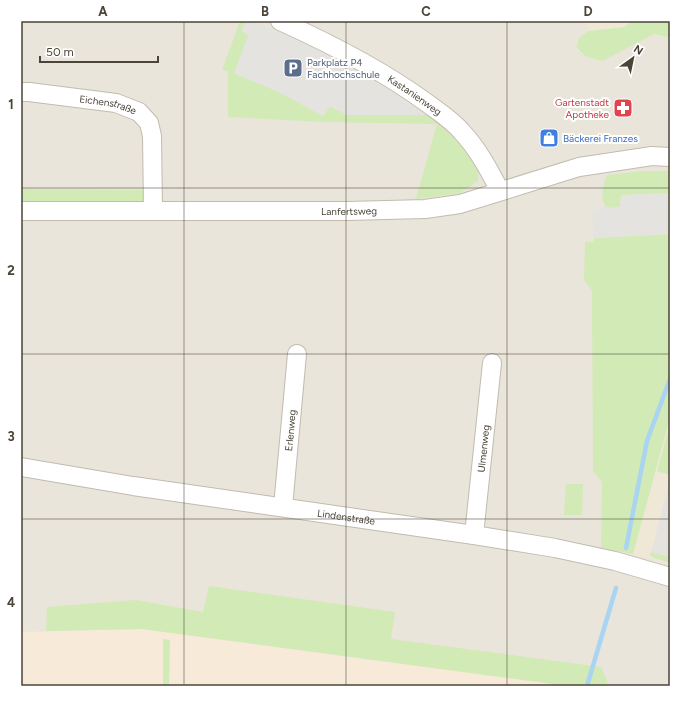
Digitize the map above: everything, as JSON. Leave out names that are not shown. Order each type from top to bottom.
[{"type":"street","name":"Kastanienweg","points":[[280,21],[311,35],[368,66],[418,96],[446,117],[462,131],[488,168],[500,191]]},
{"type":"street","name":"Eichenstraße","points":[[21,92],[116,103],[140,112],[149,123],[152,136],[153,210]]},
{"type":"street","name":"Lanfertsweg","points":[[21,211],[348,211],[425,209],[460,204],[579,167],[652,156],[670,157]]},
{"type":"street","name":"Erlenweg","points":[[283,507],[298,354]]},
{"type":"street","name":"Ulmenweg","points":[[474,535],[492,363]]},
{"type":"street","name":"Lindenstraße","points":[[21,467],[133,486],[474,535],[597,557],[670,577]]},
{"type":"shaded area","points":[[21,21],[632,21],[579,38],[576,49],[585,56],[639,41],[654,34],[670,38],[670,686],[21,686]]},
{"type":"shaded area","name":"Parkplatz P4 Fachhochschule","points":[[246,21],[254,21],[300,41],[392,92],[426,115],[347,115],[330,106],[323,116],[283,94],[234,73],[248,36],[242,30]]},
{"type":"shaded area","points":[[588,21],[632,21],[624,27],[588,31]]},
{"type":"shaded area","points":[[670,193],[670,234],[594,238],[592,211],[605,206],[614,208],[620,206],[621,195]]},
{"type":"shaded area","points":[[670,417],[670,565],[633,554]]},
{"type":"shaded area","points":[[670,481],[670,557],[651,552]]},
{"type":"shaded area","points":[[142,629],[554,684],[553,686],[21,686],[21,632]]},
{"type":"green space","points":[[240,21],[246,21],[242,30],[249,36],[234,73],[283,94],[323,116],[330,106],[347,115],[426,115],[447,132],[478,165],[478,181],[460,193],[416,199],[437,124],[323,122],[228,117],[228,71],[222,70]]},
{"type":"green space","points":[[632,21],[670,21],[670,38],[654,34],[602,61],[585,56],[576,48],[579,38],[588,31],[624,27]]},
{"type":"green space","points":[[643,171],[670,171],[670,193],[622,195],[620,206],[614,208],[605,206],[603,202],[603,190],[607,175]]},
{"type":"green space","points":[[21,189],[148,190],[148,206],[21,206]]},
{"type":"green space","points":[[670,234],[670,417],[633,554],[601,548],[602,482],[593,471],[592,291],[584,280],[585,242],[593,242],[594,238]]},
{"type":"green space","points":[[670,424],[670,475],[657,471]]},
{"type":"green space","points":[[566,484],[583,484],[582,515],[564,515]]},
{"type":"green space","points":[[651,552],[670,557],[670,563],[652,557],[650,555]]},
{"type":"green space","points":[[209,586],[395,612],[391,639],[601,667],[609,686],[553,686],[553,684],[142,629],[46,631],[47,607],[136,600],[203,612]]},
{"type":"green space","points":[[163,639],[170,640],[169,686],[163,686]]},
{"type":"waterway","points":[[626,548],[647,441],[670,379]]},
{"type":"waterway","points":[[587,686],[616,588]]},
{"type":"place","name":"Parkplatz P4 Fachhochschule","points":[[293,68]]},
{"type":"place","name":"Gartenstadt Apotheke","points":[[623,108]]},
{"type":"place","name":"Bäckerei Franzes","points":[[549,138]]}]
